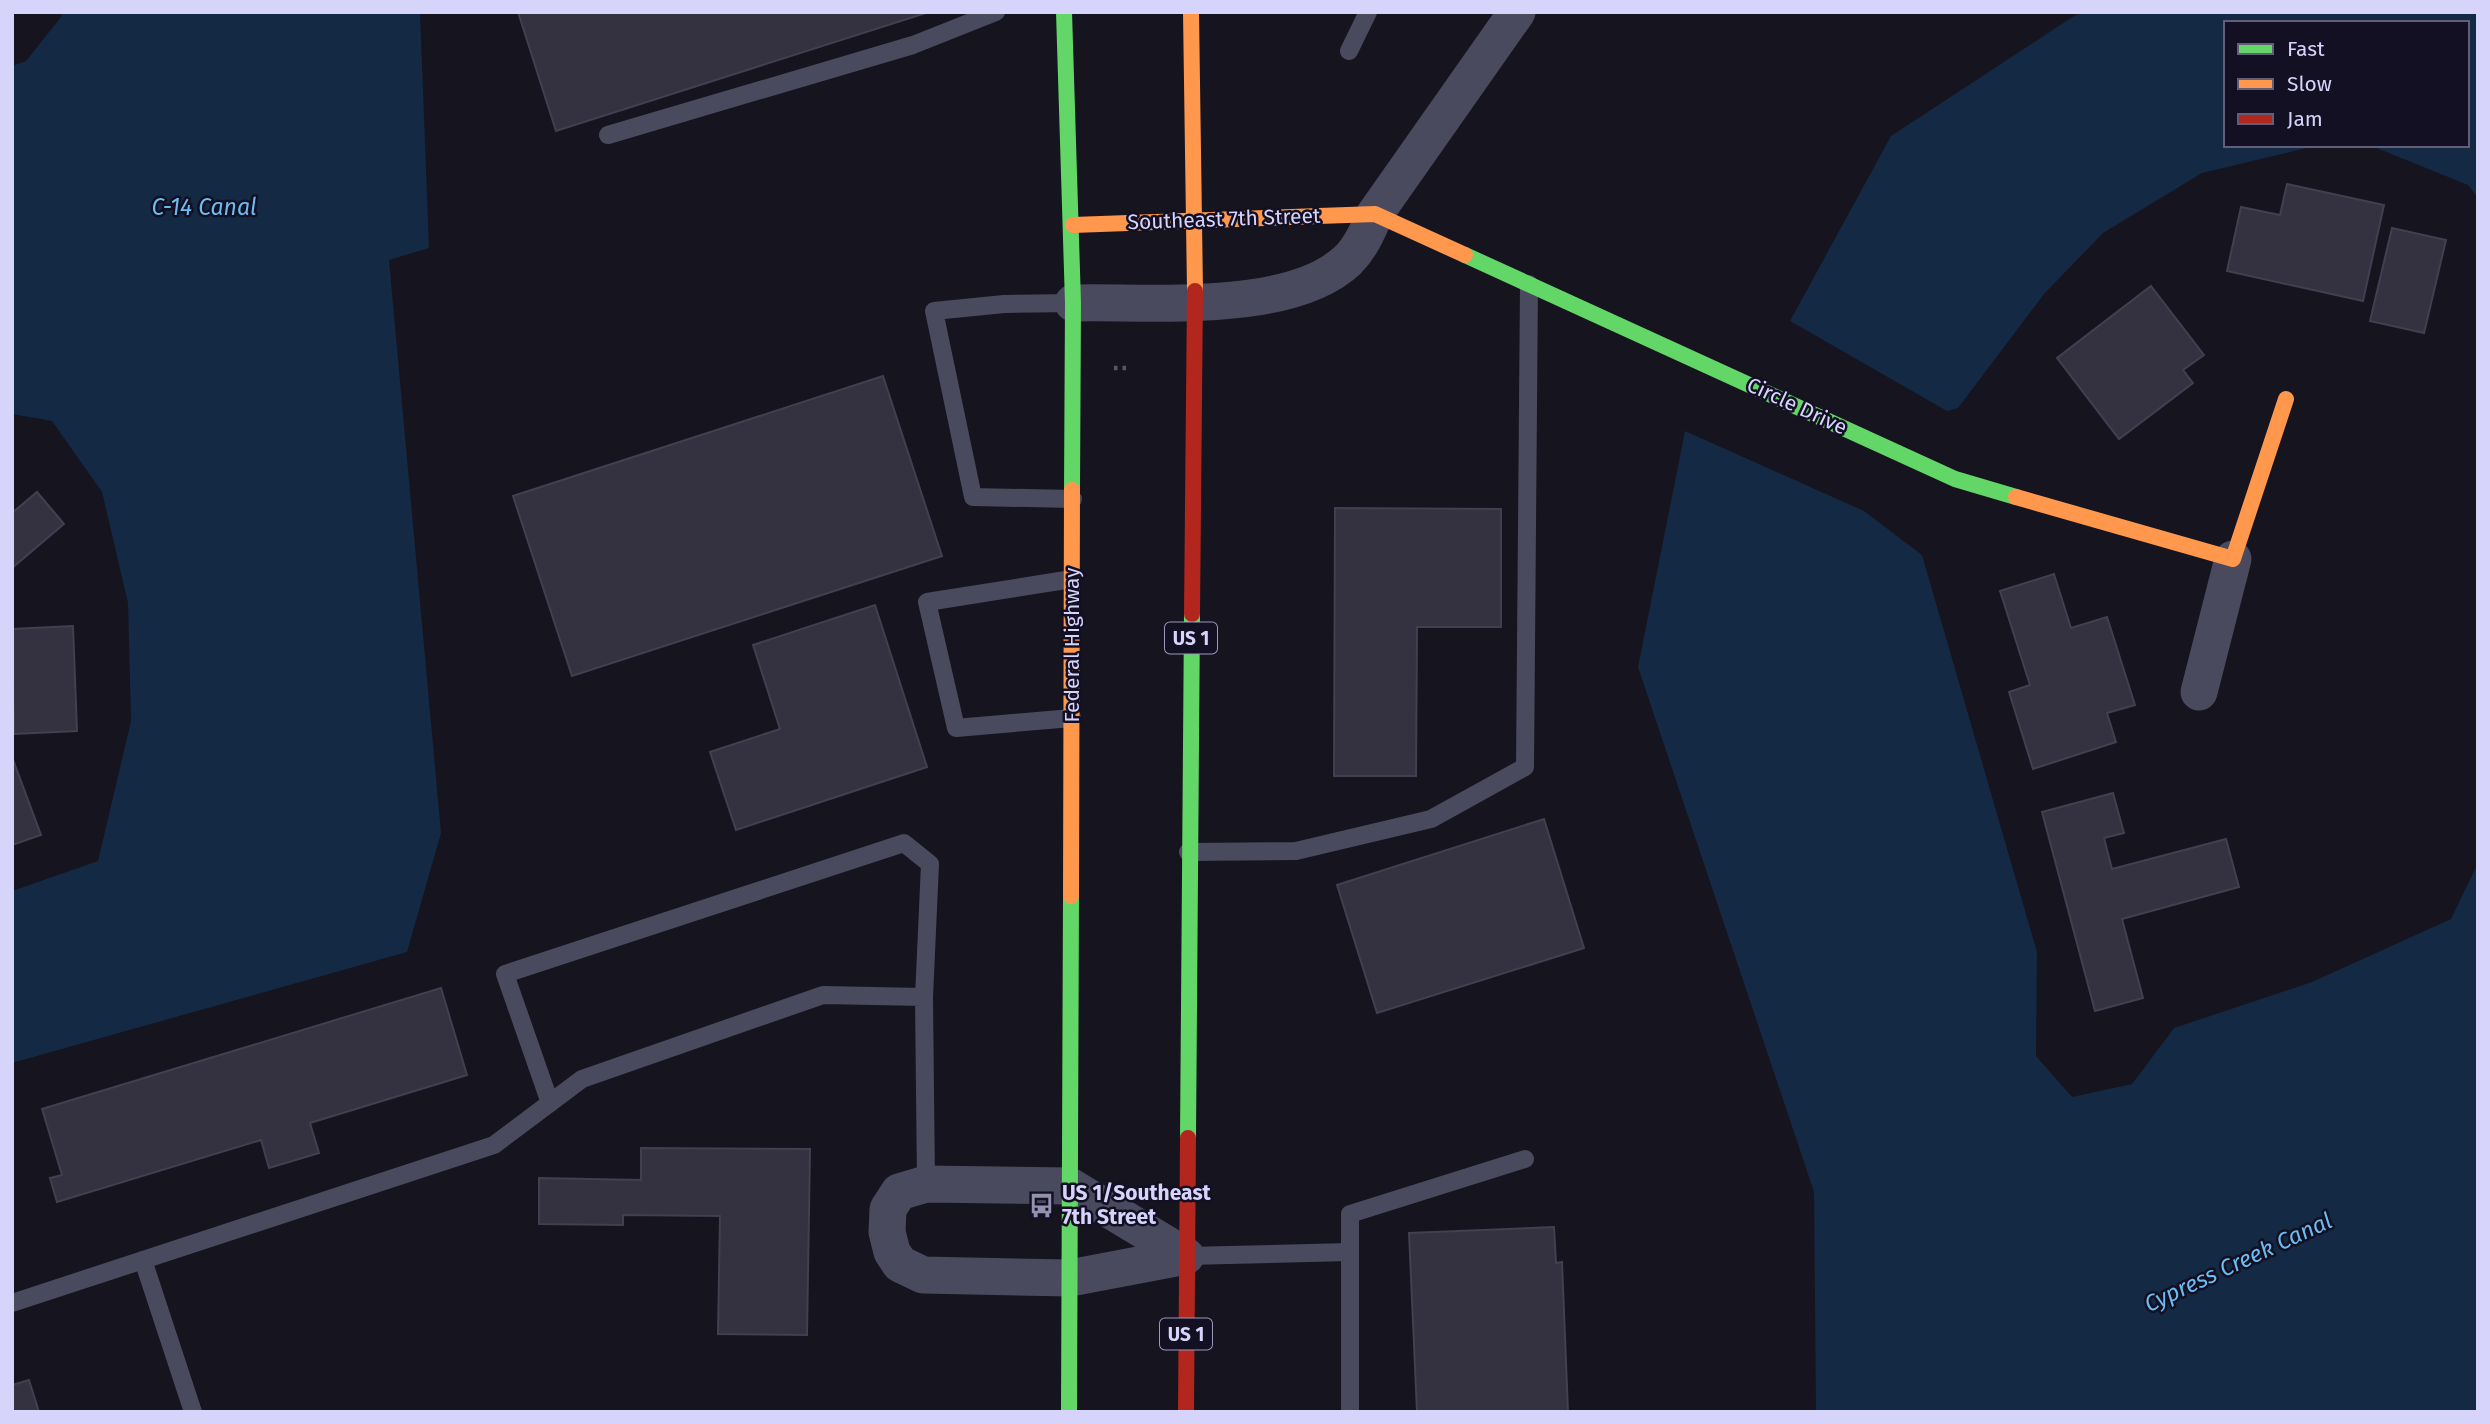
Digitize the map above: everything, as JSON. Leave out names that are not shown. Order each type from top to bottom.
[{"type":"main road","name":"Federal Highway","points":[[1064,12],[1073,225],[1069,1412]]},
{"type":"main road","name":"US 1","points":[[1186,1412],[1188,852],[1195,301],[1191,12]]},
{"type":"main road","name":"Southeast 7th Street","points":[[1073,225],[1375,214]]},
{"type":"main road","name":"Circle Drive","points":[[1375,214],[1955,479],[2233,559]]},
{"type":"main road","points":[[2233,559],[2286,399]]},
{"type":"street","points":[[1073,303],[1195,301],[1280,295],[1325,277],[1348,260],[1364,239],[1375,214],[1517,12]]},
{"type":"street","points":[[2199,692],[2233,559]]},
{"type":"street","points":[[926,1184],[1070,1186],[1186,1256],[1070,1278],[923,1275],[900,1264],[892,1252],[887,1232],[888,1209],[900,1192],[926,1184]]},
{"type":"lane","points":[[608,135],[913,45],[996,12]]},
{"type":"lane","points":[[1349,51],[1368,12]]},
{"type":"lane","points":[[1188,852],[1296,851],[1431,819],[1525,767],[1529,284]]},
{"type":"lane","points":[[1073,303],[1004,304],[934,311],[973,497],[1073,499]]},
{"type":"lane","points":[[1072,579],[927,602],[956,729],[1072,718]]},
{"type":"lane","points":[[550,1104],[505,974],[904,843],[930,864],[924,997],[926,1184]]},
{"type":"lane","points":[[12,1303],[494,1145],[582,1079],[823,995],[924,997]]},
{"type":"lane","points":[[1350,1412],[1350,1214],[1525,1159]]},
{"type":"lane","points":[[1186,1256],[1350,1252]]},
{"type":"lane","points":[[143,1261],[193,1412]]},
{"type":"path","points":[[1107,368],[1130,368]]},
{"type":"water","name":"C-14 Canal","points":[[62,12],[420,12],[429,248],[389,260],[441,833],[407,952],[12,1063],[12,891],[98,861],[131,721],[128,603],[102,492],[52,421],[12,414],[12,66],[26,61],[61,17]]},
{"type":"water","points":[[2084,12],[2478,12],[2478,198],[2468,185],[2374,147],[2469,147],[2469,21],[2224,21],[2224,147],[2311,147],[2202,173],[2103,233],[2044,294],[1958,408],[1947,411],[1790,321],[1891,136]]},
{"type":"water","name":"Cypress Creek Canal","points":[[1685,431],[1864,511],[1922,555],[2037,952],[2036,1056],[2072,1097],[2132,1084],[2174,1028],[2312,982],[2451,919],[2478,863],[2478,1412],[1816,1412],[1814,1192],[1638,667]]},
{"type":"building","points":[[518,12],[929,12],[556,131]]},
{"type":"building","points":[[2287,184],[2384,205],[2363,301],[2227,271],[2241,207],[2280,215]]},
{"type":"building","points":[[2392,228],[2446,240],[2424,333],[2370,321]]},
{"type":"building","points":[[2151,286],[2204,355],[2183,370],[2193,383],[2119,439],[2057,358]]},
{"type":"building","points":[[883,376],[942,556],[572,676],[513,496]]},
{"type":"building","points":[[37,492],[64,524],[12,568],[12,513]]},
{"type":"building","points":[[1335,508],[1501,509],[1501,627],[1417,627],[1416,776],[1334,776]]},
{"type":"building","points":[[2054,574],[2071,628],[2107,617],[2135,705],[2107,713],[2116,742],[2033,769],[2009,692],[2030,685],[2000,591]]},
{"type":"building","points":[[875,605],[927,767],[736,830],[710,752],[780,729],[753,645]]},
{"type":"building","points":[[73,626],[77,731],[14,734],[12,629]]},
{"type":"building","points":[[12,757],[41,835],[12,845]]},
{"type":"building","points":[[2113,793],[2124,833],[2104,838],[2112,869],[2226,839],[2239,887],[2122,919],[2143,998],[2095,1011],[2042,812]]},
{"type":"building","points":[[1544,819],[1584,948],[1377,1013],[1337,885]]},
{"type":"building","points":[[441,988],[467,1075],[310,1123],[319,1153],[269,1168],[261,1140],[57,1202],[50,1178],[62,1175],[42,1109]]},
{"type":"building","points":[[641,1148],[810,1149],[807,1335],[718,1334],[720,1216],[623,1215],[623,1225],[539,1224],[539,1178],[641,1180]]},
{"type":"building","points":[[1554,1227],[1556,1263],[1562,1262],[1568,1412],[1417,1412],[1409,1233]]},
{"type":"building","points":[[29,1380],[39,1412],[12,1412],[12,1385]]},
{"type":"traffic: fast","points":[[1064,12],[1073,303],[1072,490]]},
{"type":"traffic: fast","points":[[1465,255],[1955,479],[2016,497]]},
{"type":"traffic: fast","points":[[1188,1138],[1192,614]]},
{"type":"traffic: fast","points":[[1069,1412],[1071,896]]},
{"type":"traffic: slow","points":[[1191,12],[1195,291]]},
{"type":"traffic: slow","points":[[1073,225],[1375,214],[1465,255]]},
{"type":"traffic: slow","points":[[2016,497],[2233,559],[2286,399]]},
{"type":"traffic: slow","points":[[1071,896],[1072,490]]},
{"type":"traffic: jam","points":[[1192,614],[1195,291]]},
{"type":"traffic: jam","points":[[1186,1412],[1188,1138]]},
{"type":"place","name":"US 1/Southeast 7th Street","points":[[1042,1205]]}]
